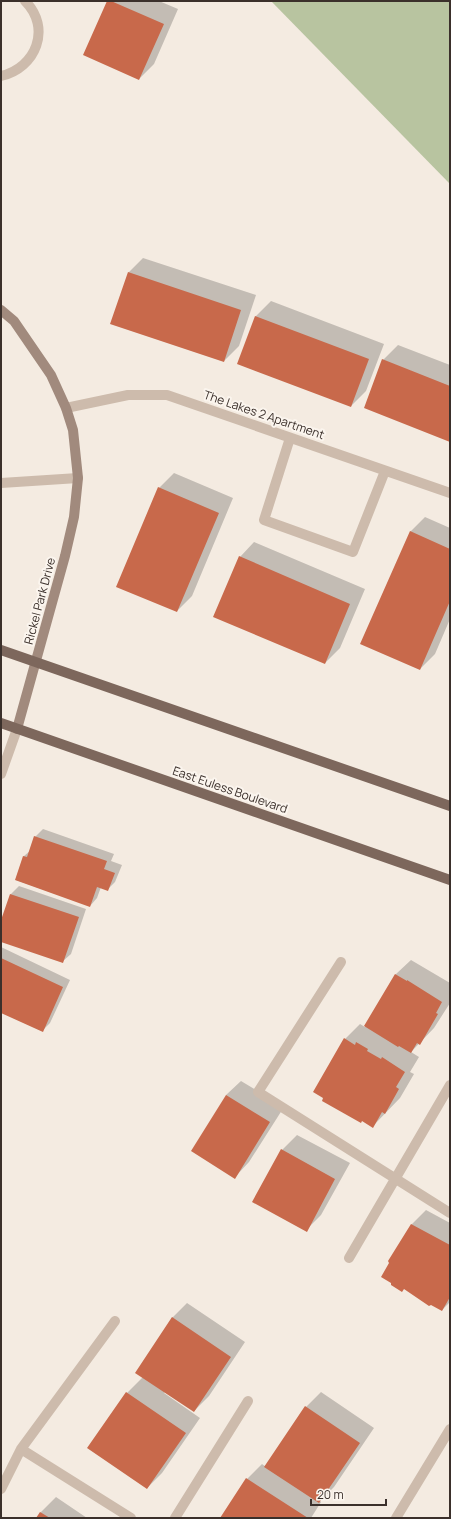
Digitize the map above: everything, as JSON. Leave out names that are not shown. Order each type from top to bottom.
[{"type":"main road","points":[[1,650],[450,806]]},
{"type":"main road","name":"East Euless Boulevard","points":[[1,723],[450,880]]},
{"type":"street","points":[[1,76],[16,71],[27,62],[35,49],[39,35],[37,21],[31,7],[25,1]]},
{"type":"street","name":"Rickel Park Drive","points":[[1,310],[14,321],[51,375],[66,408],[73,430],[78,478],[74,517],[63,564],[17,729]]},
{"type":"street","name":"The Lakes 2 Apartment","points":[[66,408],[128,395],[167,395],[450,493]]},
{"type":"street","points":[[290,438],[264,520],[353,552],[385,471]]},
{"type":"street","points":[[1,483],[78,478]]},
{"type":"street","points":[[1,774],[17,729]]},
{"type":"street","points":[[341,962],[258,1092],[450,1213]]},
{"type":"street","points":[[349,1258],[450,1085]]},
{"type":"street","points":[[1,1488],[21,1449],[115,1321]]},
{"type":"street","points":[[175,1518],[248,1401]]},
{"type":"street","points":[[396,1518],[450,1428]]},
{"type":"street","points":[[21,1449],[131,1518]]},
{"type":"green space","points":[[271,1],[450,1],[450,184]]},
{"type":"building","points":[[107,1],[111,1],[164,24],[139,80],[83,55]]},
{"type":"building","points":[[128,272],[241,310],[224,362],[110,324]]},
{"type":"building","points":[[255,316],[369,359],[351,407],[237,364]]},
{"type":"building","points":[[382,359],[450,386],[450,442],[364,408]]},
{"type":"building","points":[[158,487],[219,513],[177,612],[116,587]]},
{"type":"building","points":[[410,531],[450,549],[450,601],[420,670],[360,644]]},
{"type":"building","points":[[239,556],[350,604],[325,664],[213,617]]},
{"type":"building","points":[[34,836],[107,861],[104,869],[115,873],[108,891],[97,887],[90,907],[15,880],[23,856],[27,857]]},
{"type":"building","points":[[10,894],[79,917],[63,963],[1,942],[1,920]]},
{"type":"building","points":[[1,958],[63,987],[43,1032],[1,1013]]},
{"type":"building","points":[[395,974],[442,1002],[436,1013],[438,1014],[420,1045],[417,1043],[411,1053],[399,1046],[398,1047],[364,1026]]},
{"type":"building","points":[[344,1038],[355,1045],[356,1042],[368,1049],[367,1051],[381,1059],[382,1057],[405,1072],[396,1087],[399,1089],[385,1114],[382,1112],[373,1128],[322,1101],[323,1098],[313,1092]]},
{"type":"building","points":[[226,1095],[270,1122],[235,1179],[191,1151]]},
{"type":"building","points":[[281,1149],[335,1179],[307,1232],[252,1202]]},
{"type":"building","points":[[411,1224],[450,1245],[450,1297],[442,1311],[431,1305],[429,1306],[404,1289],[402,1292],[381,1277],[389,1263],[388,1261]]},
{"type":"building","points":[[172,1317],[231,1357],[194,1412],[135,1373]]},
{"type":"building","points":[[126,1392],[186,1433],[147,1489],[87,1448]]},
{"type":"building","points":[[305,1406],[360,1443],[319,1503],[264,1467]]},
{"type":"building","points":[[246,1478],[308,1518],[220,1518]]},
{"type":"building","points":[[40,1512],[50,1518],[36,1518]]}]
